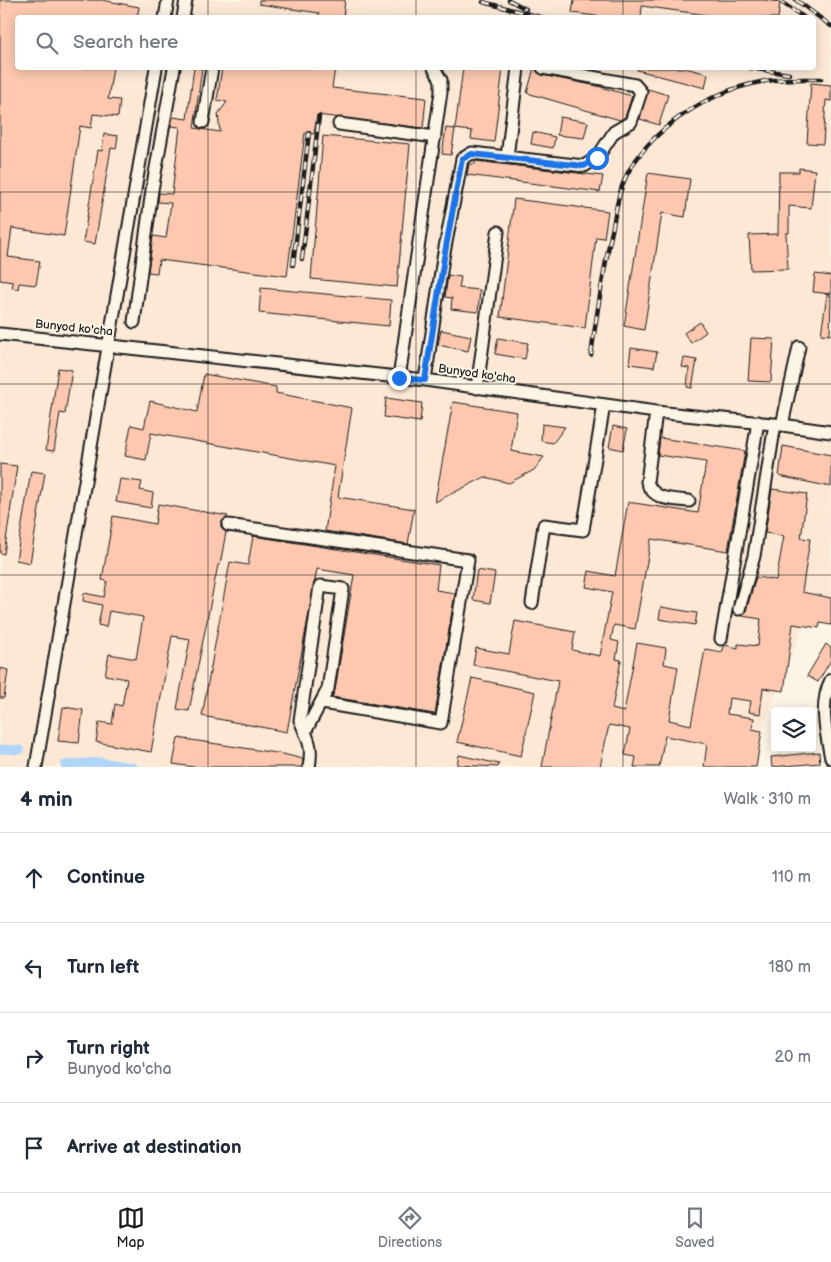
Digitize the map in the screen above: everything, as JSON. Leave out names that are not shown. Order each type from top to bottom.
[{"type":"street","points":[[166,15],[168,0]]},
{"type":"street","points":[[184,15],[186,0]]},
{"type":"street","points":[[36,767],[156,70]]},
{"type":"street","points":[[134,322],[152,190],[174,70]]},
{"type":"street","points":[[203,122],[212,70]]},
{"type":"street","points":[[399,378],[441,92],[441,80],[435,70]]},
{"type":"street","points":[[507,157],[518,70]]},
{"type":"street","points":[[425,380],[459,164],[466,155],[507,157],[584,166],[597,158],[614,132],[631,122],[634,118],[641,92],[636,85],[554,70]]},
{"type":"street","points":[[339,124],[435,137]]},
{"type":"street","points":[[477,388],[498,232]]},
{"type":"street","name":"Bunyod ko'cha","points":[[0,334],[425,380],[656,412],[778,424],[831,432]]},
{"type":"street","points":[[739,609],[754,556],[778,424],[800,347]]},
{"type":"street","points":[[532,603],[544,525],[583,530],[604,405]]},
{"type":"street","points":[[656,412],[647,482],[650,491],[658,497],[689,501]]},
{"type":"street","points":[[721,638],[758,422]]},
{"type":"street","points":[[228,525],[468,560],[441,723],[322,703]]},
{"type":"street","points":[[305,732],[328,689],[344,589],[320,586],[300,720],[312,750],[309,767]]},
{"type":"street","points":[[312,643],[334,647]]},
{"type":"street","points":[[831,680],[826,690],[825,706],[831,758]]},
{"type":"shaded area","points":[[0,0],[831,0],[831,602],[801,630],[763,726],[757,767],[0,767]]},
{"type":"building","points":[[0,0],[102,0],[139,7],[138,15],[15,15],[15,70],[113,70],[108,99],[120,100],[118,117],[93,114],[91,128],[80,126],[64,236],[12,228],[8,257],[40,261],[36,285],[19,283],[18,289],[12,288],[13,282],[0,280]]},
{"type":"building","points":[[259,0],[345,0],[343,15],[319,15],[319,13],[259,4]]},
{"type":"building","points":[[574,0],[764,0],[780,2],[778,15],[706,15],[642,6],[641,15],[588,15],[572,13]]},
{"type":"building","points":[[194,70],[202,70],[194,128],[220,132],[218,114],[227,102],[217,100],[222,70],[335,70],[332,88],[426,98],[423,128],[317,115],[314,134],[305,133],[287,276],[159,260],[157,273],[148,272],[153,236],[166,238],[171,203],[158,202],[159,193],[172,194],[180,127],[171,126],[173,117],[187,119]]},
{"type":"building","points":[[463,70],[503,70],[494,142],[471,139],[472,131],[455,129]]},
{"type":"building","points":[[533,70],[536,70],[542,75],[597,86],[632,96],[625,117],[620,120],[527,93]]},
{"type":"building","points":[[637,70],[693,70],[708,74],[705,88]]},
{"type":"building","points":[[811,83],[831,85],[831,101],[826,100],[823,144],[807,143]]},
{"type":"building","points":[[648,89],[668,95],[659,125],[640,119]]},
{"type":"building","points":[[560,117],[588,122],[584,138],[557,135]]},
{"type":"building","points":[[446,128],[455,129],[451,155],[442,154]]},
{"type":"building","points":[[533,132],[555,137],[553,148],[531,144]]},
{"type":"building","points":[[104,134],[118,136],[116,149],[111,148],[95,244],[83,242],[98,150],[102,151]]},
{"type":"building","points":[[323,136],[410,144],[397,287],[311,279]]},
{"type":"building","points":[[475,161],[603,176],[600,192],[467,175],[469,164],[475,164]]},
{"type":"building","points":[[799,168],[815,170],[811,208],[789,206],[789,233],[786,233],[788,269],[751,270],[749,235],[778,234],[779,172],[799,172]]},
{"type":"building","points":[[648,173],[690,179],[685,217],[662,213],[644,330],[624,326]]},
{"type":"building","points":[[514,199],[608,211],[604,238],[596,237],[585,328],[500,317]]},
{"type":"building","points":[[815,274],[831,276],[831,294],[813,292]]},
{"type":"building","points":[[448,275],[461,277],[459,288],[480,290],[478,312],[451,309],[452,298],[445,297]]},
{"type":"building","points":[[261,288],[391,300],[389,326],[259,313]]},
{"type":"building","points":[[827,295],[831,295],[830,335],[821,334]]},
{"type":"building","points":[[700,322],[706,332],[691,343],[684,333]]},
{"type":"building","points":[[441,330],[471,336],[468,351],[438,345]]},
{"type":"building","points":[[498,338],[528,343],[525,359],[495,354]]},
{"type":"building","points":[[751,338],[774,339],[771,382],[748,381]]},
{"type":"building","points":[[631,348],[657,352],[654,367],[629,364]]},
{"type":"building","points":[[684,358],[697,360],[692,388],[687,387],[689,368],[682,367]]},
{"type":"building","points":[[58,368],[72,370],[65,414],[60,413],[54,451],[46,450]]},
{"type":"building","points":[[204,374],[276,387],[276,393],[352,408],[338,497],[414,509],[408,544],[325,531],[335,466],[151,433],[146,460],[125,456],[131,425],[144,428],[150,401],[197,412]]},
{"type":"building","points":[[386,398],[422,403],[420,422],[384,417]]},
{"type":"building","points":[[453,402],[517,412],[511,451],[544,457],[534,470],[509,483],[485,477],[435,502]]},
{"type":"building","points":[[542,424],[565,427],[553,443],[541,441]]},
{"type":"building","points":[[613,426],[627,429],[623,450],[609,447]]},
{"type":"building","points":[[660,438],[745,451],[728,551],[651,539],[635,629],[614,625],[611,640],[619,642],[616,659],[621,660],[612,709],[624,712],[637,643],[666,648],[664,664],[678,667],[669,720],[691,725],[705,649],[722,652],[725,645],[738,648],[738,644],[758,646],[761,619],[742,616],[746,611],[756,577],[776,580],[784,536],[765,533],[772,489],[807,494],[801,538],[810,539],[802,592],[831,598],[831,625],[820,623],[819,628],[793,624],[784,691],[763,688],[760,714],[749,712],[751,701],[729,698],[727,714],[754,718],[752,729],[762,731],[756,767],[704,767],[707,744],[665,736],[659,767],[634,767],[636,757],[625,755],[630,729],[609,725],[600,767],[542,767],[558,681],[473,665],[476,648],[509,654],[515,621],[575,632],[572,650],[600,656],[612,592],[586,587],[589,571],[615,576],[628,502],[698,513],[706,462],[658,455]]},
{"type":"building","points":[[783,446],[831,455],[831,487],[779,476]]},
{"type":"building","points":[[0,464],[17,466],[4,554],[0,553]]},
{"type":"building","points":[[31,471],[45,473],[30,563],[16,560]]},
{"type":"building","points":[[120,479],[142,482],[140,490],[153,493],[151,508],[116,502]]},
{"type":"building","points":[[158,504],[228,516],[221,523],[221,528],[226,532],[189,711],[177,709],[190,639],[172,636],[151,752],[96,742],[99,722],[112,724],[115,704],[122,706],[127,679],[105,675],[109,654],[136,659],[143,617],[109,611],[106,627],[98,625],[102,605],[83,601],[84,593],[104,597],[107,581],[102,580],[113,516],[155,524]]},
{"type":"building","points":[[253,536],[439,565],[436,590],[455,593],[435,714],[332,697],[335,690],[354,575],[317,569],[287,732],[202,716],[230,562],[248,565]]},
{"type":"building","points":[[477,570],[495,573],[490,603],[473,600]]},
{"type":"building","points":[[661,607],[697,613],[695,625],[659,619]]},
{"type":"building","points":[[826,644],[831,648],[831,660],[818,682],[807,676]]},
{"type":"building","points":[[0,668],[8,670],[4,698],[0,698]]},
{"type":"building","points":[[472,678],[535,692],[521,756],[457,742]]},
{"type":"building","points":[[63,707],[83,710],[79,743],[58,741]]},
{"type":"building","points":[[178,738],[283,754],[303,759],[302,767],[194,767],[173,764]]},
{"type":"building","points":[[819,752],[820,763],[772,767],[771,757]]},
{"type":"building","points":[[459,755],[499,764],[498,767],[457,765]]},
{"type":"waterway","points":[[0,749],[20,750]]},
{"type":"waterway","points":[[65,765],[99,762],[133,767]]},
{"type":"railway","points":[[509,0],[526,9]]},
{"type":"railway","points":[[778,0],[800,15]]},
{"type":"railway","points":[[796,0],[831,26]]},
{"type":"railway","points":[[483,2],[533,15]]},
{"type":"railway","points":[[763,70],[789,74]]},
{"type":"railway","points":[[591,355],[618,199],[626,176],[641,153],[654,139],[685,114],[702,103],[720,95],[764,81],[821,79]]},
{"type":"railway","points":[[302,259],[319,116]]},
{"type":"railway","points":[[293,265],[309,133]]},
{"type":"route","points":[[399,378],[425,380],[459,164],[462,159],[466,155],[472,154],[584,166],[597,158]]}]
